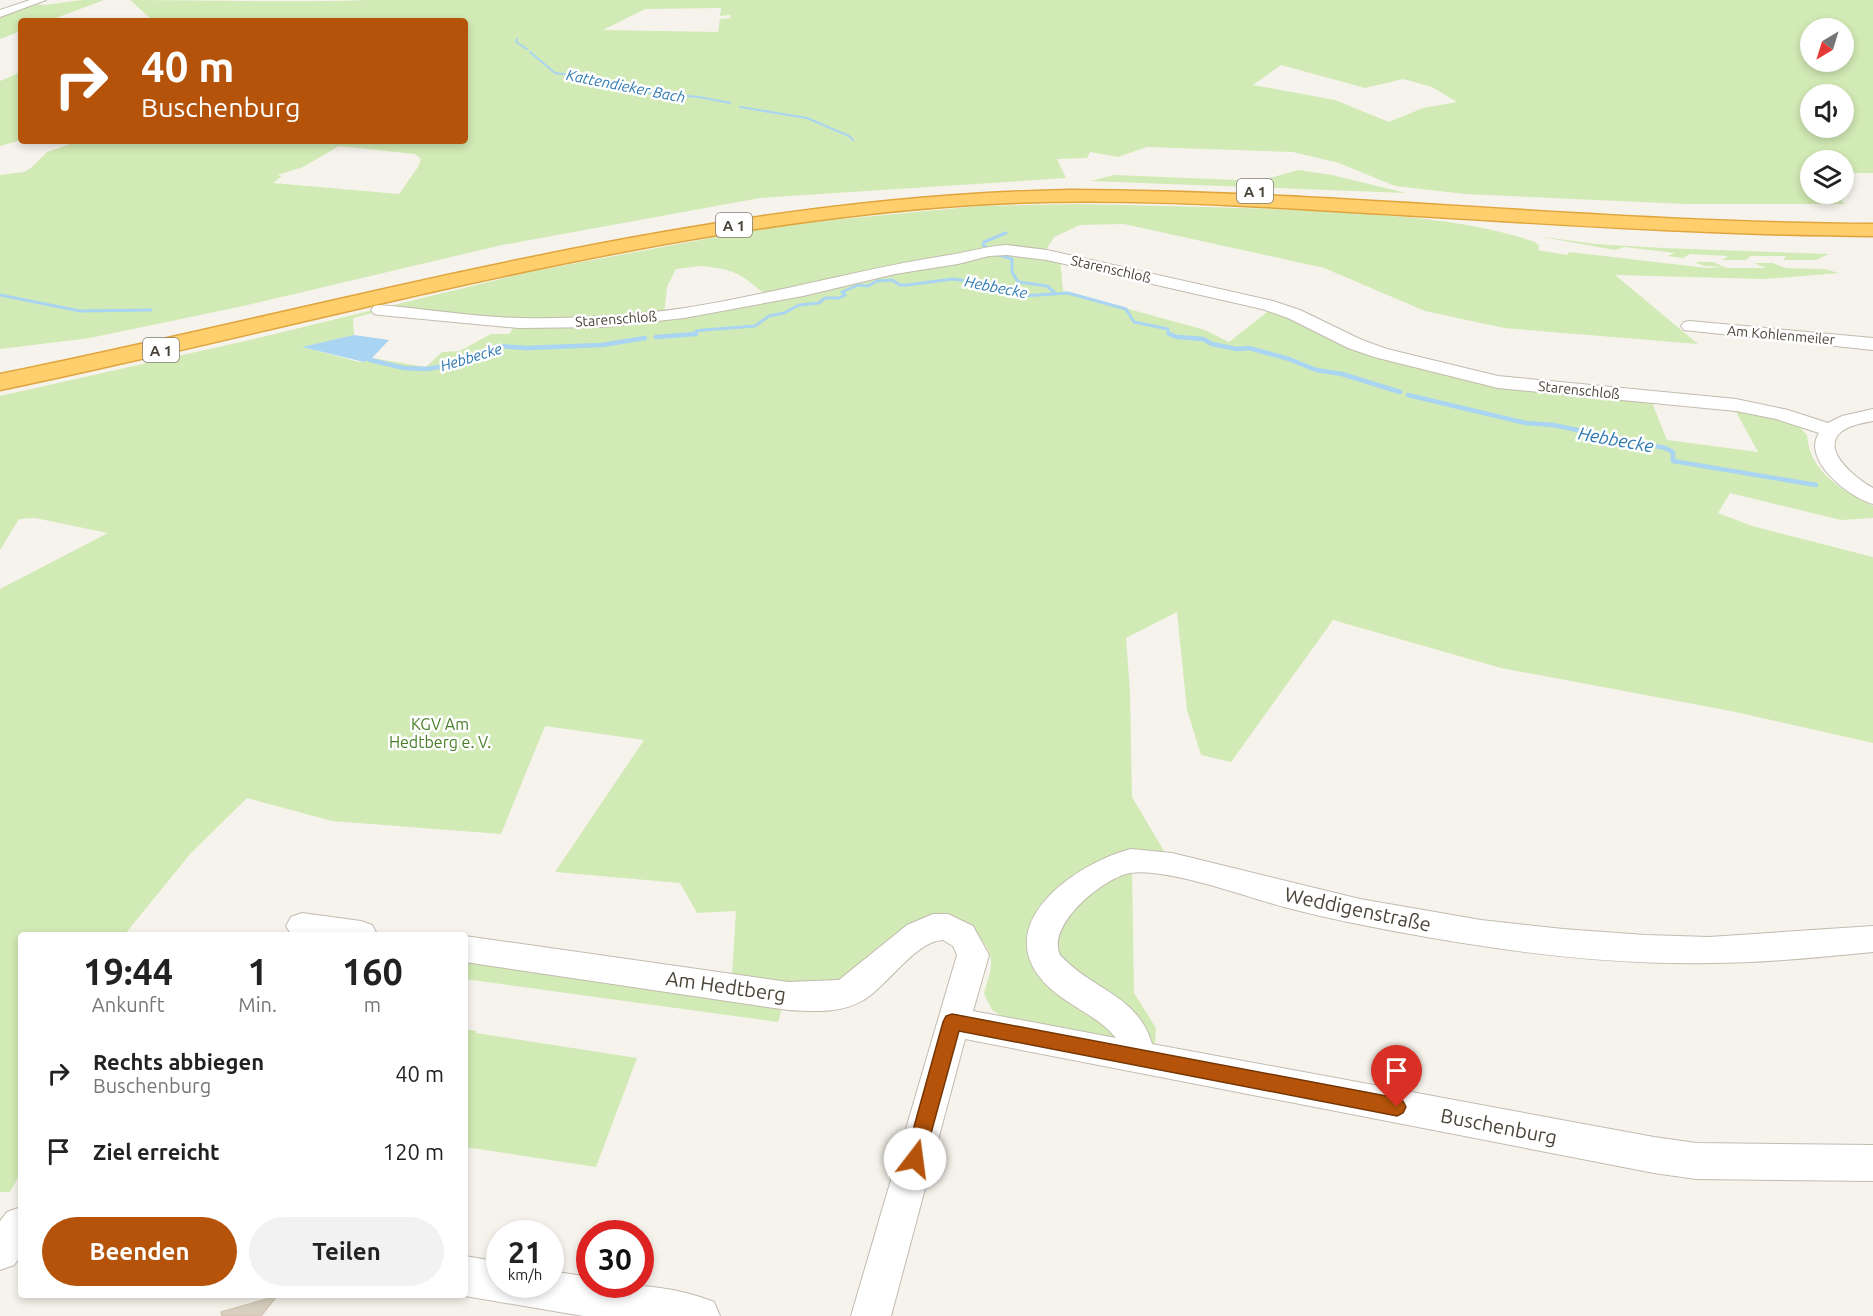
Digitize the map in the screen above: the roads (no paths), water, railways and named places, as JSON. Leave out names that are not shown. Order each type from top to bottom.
[{"type":"highway","points":[[982,188],[1063,181]]},
{"type":"highway","name":"A 1","points":[[377,300],[578,243],[692,221],[825,202],[982,188],[1192,188],[1695,216],[1873,220]]},
{"type":"highway","points":[[1397,190],[1528,208]]},
{"type":"highway","name":"A 1","points":[[0,369],[315,308],[377,300],[570,256],[685,233],[864,208],[974,199],[1094,196],[1218,199],[1868,237]]},
{"type":"highway","points":[[1388,208],[1488,224]]},
{"type":"highway","name":"A 1","points":[[0,382],[84,366],[315,308]]},
{"type":"street","points":[[0,14],[41,0]]},
{"type":"street","name":"Starenschloß","points":[[377,300],[519,323],[604,322],[684,313],[803,291],[895,268],[958,259],[988,251],[1016,251],[1047,255],[1267,305],[1294,314],[1355,344],[1381,353],[1498,382],[1736,405],[1781,414],[1830,430]]},
{"type":"street","name":"Am Kohlenmeiler","points":[[1690,326],[1873,344]]},
{"type":"street","points":[[1873,415],[1851,418],[1830,430],[1825,438],[1825,453],[1834,468],[1850,483],[1873,498]]},
{"type":"street","name":"Weddigenstraße","points":[[1140,1059],[1129,1027],[1111,1010],[1062,979],[1049,966],[1043,952],[1042,937],[1045,925],[1085,882],[1104,869],[1131,861],[1180,867],[1356,912],[1492,935],[1568,944],[1686,950],[1743,949],[1873,939]]},
{"type":"street","points":[[302,926],[346,932]]},
{"type":"street","name":"Am Hedtberg","points":[[468,949],[789,996],[823,996],[847,993],[866,982],[915,934],[931,926],[948,928],[963,935],[974,955],[952,1022]]},
{"type":"street","points":[[871,1316],[952,1022]]},
{"type":"street","name":"Buschenburg","points":[[952,1022],[1140,1059],[1696,1161],[1873,1163]]},
{"type":"street","points":[[0,1251],[18,1230]]},
{"type":"street","points":[[468,1277],[486,1280]]},
{"type":"street","points":[[564,1293],[700,1316]]},
{"type":"water","points":[[354,335],[389,340],[370,360],[364,362],[302,347]]},
{"type":"waterway","name":"Kattendieker Bach","points":[[517,39],[516,42],[527,49]]},
{"type":"waterway","name":"Kattendieker Bach","points":[[530,52],[555,73],[594,78],[614,87],[641,92],[699,97],[730,103]]},
{"type":"waterway","points":[[740,107],[807,118],[849,136],[853,140]]},
{"type":"waterway","points":[[988,248],[983,245],[984,242],[1006,233]]},
{"type":"waterway","points":[[996,254],[1012,259],[1012,272],[1018,282],[1047,286],[1054,292]]},
{"type":"waterway","name":"Hebbecke","points":[[696,334],[696,331],[755,326],[769,316],[784,313],[799,305],[819,303],[825,298],[839,298],[845,295],[842,292],[858,285],[868,286],[877,281],[892,280],[900,285],[907,285],[953,279],[982,283],[1023,296],[1068,293],[1126,309],[1134,322],[1168,329],[1168,333],[1173,335]]},
{"type":"waterway","points":[[0,295],[80,311],[151,310]]},
{"type":"waterway","name":"Hebbecke","points":[[656,337],[696,334]]},
{"type":"waterway","name":"Hebbecke","points":[[682,335],[696,334]]},
{"type":"waterway","name":"Hebbecke","points":[[1169,334],[1177,337],[1203,339],[1212,344],[1237,349],[1249,348],[1289,359],[1316,370],[1342,374],[1400,392]]},
{"type":"waterway","name":"Hebbecke","points":[[370,360],[404,368],[427,369],[449,365],[497,346],[527,348],[602,345],[645,338]]},
{"type":"waterway","name":"Hebbecke","points":[[1408,395],[1526,423],[1553,425],[1665,448],[1673,452],[1673,461],[1816,485]]},
{"type":"park label","name":"KGV Am Hedtberg e. V.","points":[[440,733]]}]
